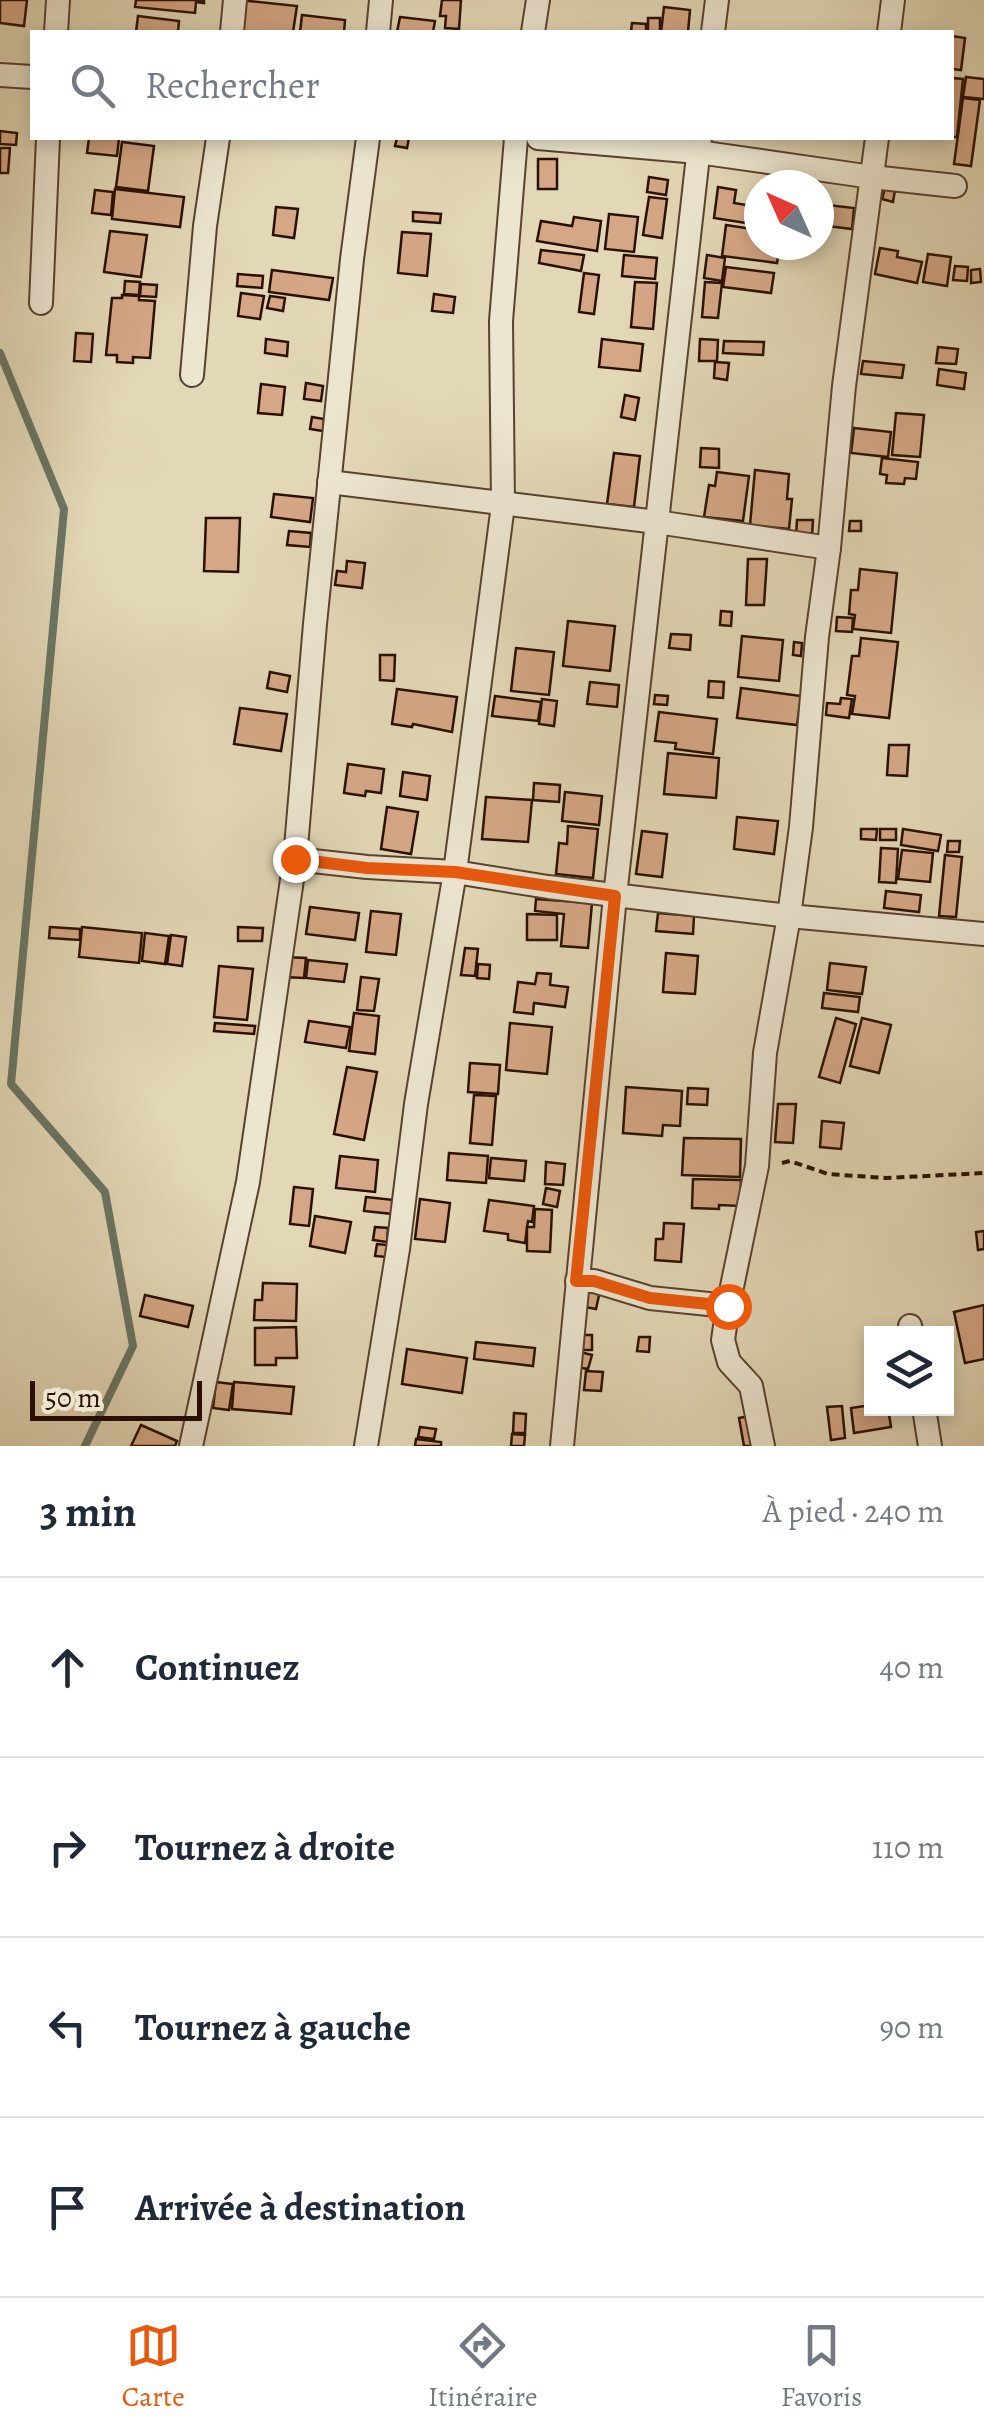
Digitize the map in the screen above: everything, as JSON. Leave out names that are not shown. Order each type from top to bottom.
[{"type":"street","points":[[56,30],[58,0]]},
{"type":"street","points":[[232,30],[236,0]]},
{"type":"street","points":[[378,30],[381,0]]},
{"type":"street","points":[[533,30],[538,0]]},
{"type":"street","points":[[713,30],[717,0]]},
{"type":"street","points":[[889,30],[893,0]]},
{"type":"street","points":[[0,75],[30,78]]},
{"type":"street","points":[[40,303],[48,140]]},
{"type":"street","points":[[192,375],[205,226],[218,140]]},
{"type":"street","points":[[191,1446],[248,1182],[295,859],[314,624],[368,140]]},
{"type":"street","points":[[366,1446],[455,872],[503,505],[501,322],[516,140]]},
{"type":"street","points":[[584,140],[699,145],[872,177],[954,186]]},
{"type":"street","points":[[763,1446],[750,1386],[729,1362],[723,1340],[757,1166],[765,1054],[801,828],[844,386],[877,140]]},
{"type":"street","points":[[562,1446],[615,896],[699,145]]},
{"type":"street","points":[[330,482],[657,522],[829,548]]},
{"type":"street","points":[[295,859],[367,868],[455,872],[615,896],[984,934]]},
{"type":"street","points":[[576,1281],[594,1281],[650,1298],[728,1306]]},
{"type":"street","points":[[925,1416],[930,1446]]},
{"type":"path","points":[[757,1166],[790,1162],[828,1174],[886,1178],[984,1173]]},
{"type":"building","points":[[0,0],[27,0],[24,26],[0,23]]},
{"type":"building","points":[[136,0],[204,0],[204,3],[196,2],[195,13],[135,7]]},
{"type":"building","points":[[240,0],[297,6],[293,30],[235,30]]},
{"type":"building","points":[[442,0],[461,0],[459,29],[445,28],[446,16],[440,16]]},
{"type":"building","points":[[664,7],[690,10],[688,30],[661,30]]},
{"type":"building","points":[[302,15],[345,20],[344,30],[300,30]]},
{"type":"building","points":[[138,16],[179,21],[178,30],[136,30]]},
{"type":"building","points":[[400,17],[435,21],[433,30],[397,30]]},
{"type":"building","points":[[648,18],[660,18],[660,30],[648,30]]},
{"type":"building","points":[[632,23],[646,24],[646,30],[631,30]]},
{"type":"building","points":[[954,36],[965,38],[961,70],[954,69]]},
{"type":"building","points":[[966,77],[984,79],[984,99],[963,97]]},
{"type":"building","points":[[954,78],[963,79],[954,137]]},
{"type":"building","points":[[963,98],[980,100],[971,166],[954,164]]},
{"type":"building","points":[[0,131],[17,133],[16,145],[0,144]]},
{"type":"building","points":[[89,140],[119,140],[117,156],[87,153]]},
{"type":"building","points":[[396,140],[409,140],[407,148],[395,146]]},
{"type":"building","points":[[122,142],[154,146],[148,191],[116,187]]},
{"type":"building","points":[[0,148],[10,148],[8,173],[0,173]]},
{"type":"building","points":[[538,159],[557,159],[557,189],[538,189]]},
{"type":"building","points":[[649,177],[668,180],[666,195],[647,192]]},
{"type":"building","points":[[718,187],[736,190],[734,203],[744,205],[744,223],[714,218]]},
{"type":"building","points":[[885,188],[895,190],[893,202],[882,199]]},
{"type":"building","points":[[115,189],[184,197],[180,227],[112,219]]},
{"type":"building","points":[[95,190],[113,192],[111,215],[92,213]]},
{"type":"building","points":[[649,197],[667,199],[662,238],[643,235]]},
{"type":"building","points":[[834,206],[854,208],[852,229],[834,227]]},
{"type":"building","points":[[276,207],[298,209],[294,238],[273,235]]},
{"type":"building","points":[[413,212],[441,214],[440,223],[413,221]]},
{"type":"building","points":[[609,214],[638,217],[634,252],[605,249]]},
{"type":"building","points":[[574,217],[601,221],[597,251],[537,241],[541,221],[572,226]]},
{"type":"building","points":[[726,225],[744,228],[744,259],[722,256]]},
{"type":"building","points":[[110,231],[147,235],[141,277],[104,272]]},
{"type":"building","points":[[402,232],[431,234],[427,276],[398,273]]},
{"type":"building","points":[[880,248],[898,251],[897,257],[922,262],[917,283],[875,274]]},
{"type":"building","points":[[541,250],[584,255],[581,271],[539,263]]},
{"type":"building","points":[[928,254],[951,257],[947,286],[923,282]]},
{"type":"building","points":[[624,255],[657,258],[655,279],[622,276]]},
{"type":"building","points":[[707,255],[725,258],[722,281],[704,278]]},
{"type":"building","points":[[955,266],[968,267],[967,281],[953,280]]},
{"type":"building","points":[[726,267],[774,273],[771,293],[723,287]]},
{"type":"building","points":[[980,269],[981,282],[971,283],[971,270]]},
{"type":"building","points":[[272,270],[333,278],[329,300],[269,292]]},
{"type":"building","points":[[584,273],[599,275],[594,314],[579,312]]},
{"type":"building","points":[[238,274],[263,276],[262,288],[237,286]]},
{"type":"building","points":[[125,281],[140,282],[139,295],[124,294]]},
{"type":"building","points":[[635,282],[657,283],[653,329],[631,327]]},
{"type":"building","points":[[705,282],[722,283],[718,318],[702,317]]},
{"type":"building","points":[[141,284],[157,285],[156,297],[140,296]]},
{"type":"building","points":[[241,293],[264,296],[260,319],[238,316]]},
{"type":"building","points":[[434,294],[455,297],[453,313],[432,311]]},
{"type":"building","points":[[122,295],[155,301],[150,358],[133,357],[133,363],[117,362],[117,355],[106,355],[112,298]]},
{"type":"building","points":[[270,296],[285,298],[283,311],[267,308]]},
{"type":"building","points":[[76,333],[93,334],[91,362],[74,361]]},
{"type":"building","points":[[266,339],[288,342],[287,356],[265,353]]},
{"type":"building","points":[[602,339],[643,344],[640,371],[599,367]]},
{"type":"building","points":[[700,339],[718,340],[717,361],[699,361]]},
{"type":"building","points":[[724,341],[764,342],[763,355],[723,353]]},
{"type":"building","points":[[938,347],[958,349],[956,364],[936,363]]},
{"type":"building","points":[[863,361],[904,365],[902,378],[861,374]]},
{"type":"building","points":[[715,362],[729,363],[727,380],[714,378]]},
{"type":"building","points":[[939,369],[966,373],[964,389],[937,385]]},
{"type":"building","points":[[306,383],[323,386],[321,401],[304,399]]},
{"type":"building","points":[[261,384],[285,387],[282,415],[258,413]]},
{"type":"building","points":[[625,395],[639,398],[635,420],[621,417]]},
{"type":"building","points":[[896,413],[924,415],[920,457],[892,455]]},
{"type":"building","points":[[312,417],[324,419],[323,431],[310,429]]},
{"type":"building","points":[[854,428],[891,432],[888,457],[851,453]]},
{"type":"building","points":[[701,448],[719,449],[719,468],[700,467]]},
{"type":"building","points":[[614,453],[640,456],[634,507],[607,504]]},
{"type":"building","points":[[882,458],[918,462],[916,479],[905,478],[904,484],[886,483],[887,475],[880,474]]},
{"type":"building","points":[[755,470],[789,474],[789,529],[750,525]]},
{"type":"building","points":[[717,472],[749,476],[743,521],[704,517],[709,485],[715,486]]},
{"type":"building","points":[[274,494],[313,498],[310,522],[271,517]]},
{"type":"building","points":[[206,518],[240,518],[238,572],[204,571]]},
{"type":"building","points":[[797,520],[813,520],[812,537],[796,536]]},
{"type":"building","points":[[850,521],[861,521],[861,531],[849,531]]},
{"type":"building","points":[[289,531],[311,533],[310,547],[287,545]]},
{"type":"building","points":[[748,559],[767,559],[764,605],[746,605]]},
{"type":"building","points":[[347,561],[365,563],[362,588],[335,585],[337,571],[346,572]]},
{"type":"building","points":[[860,569],[897,573],[891,633],[853,629],[855,615],[849,614],[851,590],[858,590]]},
{"type":"building","points":[[721,611],[732,612],[731,626],[720,625]]},
{"type":"building","points":[[837,617],[853,618],[852,632],[836,631]]},
{"type":"building","points":[[568,621],[615,626],[610,671],[563,666]]},
{"type":"building","points":[[671,634],[691,635],[690,650],[669,648]]},
{"type":"building","points":[[742,636],[783,640],[779,681],[738,677]]},
{"type":"building","points":[[861,638],[898,642],[889,718],[852,714],[855,696],[847,695],[852,656],[859,656]]},
{"type":"building","points":[[794,642],[802,643],[801,656],[793,655]]},
{"type":"building","points":[[516,648],[554,652],[549,695],[511,691]]},
{"type":"building","points":[[380,655],[395,655],[394,681],[380,680]]},
{"type":"building","points":[[270,672],[290,676],[287,692],[267,688]]},
{"type":"building","points":[[709,681],[724,682],[723,698],[708,697]]},
{"type":"building","points":[[590,682],[619,685],[617,707],[587,704]]},
{"type":"building","points":[[741,688],[801,696],[797,725],[737,718]]},
{"type":"building","points":[[397,689],[457,697],[452,732],[392,724]]},
{"type":"building","points":[[655,695],[668,696],[667,705],[654,704]]},
{"type":"building","points":[[495,696],[541,702],[538,721],[492,716]]},
{"type":"building","points":[[841,698],[852,699],[849,718],[826,715],[827,703],[840,704]]},
{"type":"building","points":[[542,699],[557,701],[554,726],[539,724]]},
{"type":"building","points":[[240,708],[287,714],[281,751],[234,744]]},
{"type":"building","points":[[659,712],[717,719],[713,754],[675,749],[676,743],[655,741]]},
{"type":"building","points":[[889,745],[909,745],[907,776],[887,775]]},
{"type":"building","points":[[668,753],[719,758],[716,798],[664,794]]},
{"type":"building","points":[[348,764],[384,769],[381,793],[344,793]]},
{"type":"building","points":[[403,772],[430,776],[427,800],[400,796]]},
{"type":"building","points":[[534,783],[560,785],[559,802],[533,800]]},
{"type":"building","points":[[565,792],[602,796],[599,825],[562,821]]},
{"type":"building","points":[[486,797],[532,800],[528,842],[482,839]]},
{"type":"building","points":[[387,807],[418,812],[411,854],[381,849]]},
{"type":"building","points":[[737,817],[778,821],[774,854],[734,849]]},
{"type":"building","points":[[568,826],[598,829],[593,878],[556,874],[559,843],[567,844]]},
{"type":"building","points":[[861,829],[877,829],[876,840],[861,839]]},
{"type":"building","points":[[880,829],[896,829],[896,840],[880,840]]},
{"type":"building","points":[[903,829],[941,835],[938,851],[901,845]]},
{"type":"building","points":[[642,831],[667,834],[662,877],[636,874]]},
{"type":"building","points":[[948,841],[960,841],[959,852],[947,852]]},
{"type":"building","points":[[881,848],[898,849],[896,883],[879,882]]},
{"type":"building","points":[[902,850],[933,853],[930,882],[898,879]]},
{"type":"building","points":[[945,855],[962,857],[956,917],[939,916]]},
{"type":"building","points":[[886,891],[921,895],[919,912],[884,908]]},
{"type":"building","points":[[536,899],[592,903],[588,948],[561,946],[564,914],[535,911]]},
{"type":"building","points":[[310,907],[359,913],[355,940],[306,934]]},
{"type":"building","points":[[371,911],[401,914],[396,955],[366,952]]},
{"type":"building","points":[[658,913],[694,916],[693,934],[656,931]]},
{"type":"building","points":[[527,914],[557,915],[557,940],[527,940]]},
{"type":"building","points":[[50,927],[80,929],[80,940],[49,938]]},
{"type":"building","points":[[82,927],[142,933],[139,963],[79,957]]},
{"type":"building","points":[[238,927],[263,928],[262,941],[238,941]]},
{"type":"building","points":[[145,933],[169,936],[165,964],[142,961]]},
{"type":"building","points":[[171,935],[186,937],[182,966],[167,964]]},
{"type":"building","points":[[465,948],[478,949],[475,976],[461,975]]},
{"type":"building","points":[[666,953],[698,956],[695,994],[663,992]]},
{"type":"building","points":[[284,957],[306,958],[304,978],[283,977]]},
{"type":"building","points":[[308,960],[347,964],[344,982],[306,978]]},
{"type":"building","points":[[830,963],[866,967],[862,994],[827,990]]},
{"type":"building","points":[[478,964],[490,965],[489,979],[477,978]]},
{"type":"building","points":[[219,966],[253,969],[247,1020],[214,1017]]},
{"type":"building","points":[[537,973],[551,974],[550,985],[568,987],[565,1007],[534,1003],[533,1014],[514,1012],[518,982],[535,984]]},
{"type":"building","points":[[361,977],[379,979],[374,1011],[357,1010]]},
{"type":"building","points":[[824,993],[860,997],[858,1012],[822,1008]]},
{"type":"building","points":[[354,1013],[379,1016],[375,1054],[349,1051]]},
{"type":"building","points":[[836,1018],[856,1024],[840,1083],[819,1077]]},
{"type":"building","points":[[862,1018],[891,1025],[879,1073],[850,1066]]},
{"type":"building","points":[[309,1021],[350,1027],[346,1048],[305,1042]]},
{"type":"building","points":[[215,1023],[255,1026],[254,1034],[214,1031]]},
{"type":"building","points":[[510,1023],[552,1027],[547,1074],[506,1070]]},
{"type":"building","points":[[470,1063],[500,1065],[498,1094],[468,1092]]},
{"type":"building","points":[[347,1067],[377,1072],[364,1140],[334,1134]]},
{"type":"building","points":[[626,1087],[682,1091],[680,1126],[663,1125],[662,1136],[623,1133]]},
{"type":"building","points":[[688,1088],[708,1089],[707,1105],[687,1104]]},
{"type":"building","points":[[474,1095],[496,1096],[492,1145],[470,1143]]},
{"type":"building","points":[[778,1104],[796,1104],[793,1143],[775,1142]]},
{"type":"building","points":[[822,1121],[844,1123],[841,1149],[820,1147]]},
{"type":"building","points":[[684,1138],[741,1139],[740,1177],[682,1175]]},
{"type":"building","points":[[449,1153],[488,1156],[486,1183],[447,1180]]},
{"type":"building","points":[[340,1156],[378,1160],[375,1192],[336,1188]]},
{"type":"building","points":[[491,1158],[526,1161],[524,1181],[489,1178]]},
{"type":"building","points":[[546,1162],[565,1164],[563,1185],[545,1184]]},
{"type":"building","points":[[693,1179],[741,1180],[740,1206],[692,1208]]},
{"type":"building","points":[[294,1187],[313,1189],[309,1226],[290,1224]]},
{"type":"building","points":[[546,1188],[560,1191],[557,1207],[543,1204]]},
{"type":"building","points":[[366,1197],[394,1200],[393,1214],[364,1211]]},
{"type":"building","points":[[420,1199],[450,1203],[445,1242],[415,1239]]},
{"type":"building","points":[[489,1200],[534,1206],[525,1243],[508,1240],[508,1234],[484,1231]]},
{"type":"building","points":[[535,1209],[552,1210],[550,1252],[527,1251],[527,1227],[534,1227]]},
{"type":"building","points":[[315,1216],[351,1222],[345,1253],[310,1246]]},
{"type":"building","points":[[664,1223],[684,1224],[681,1262],[655,1260],[656,1239],[663,1239]]},
{"type":"building","points":[[375,1227],[388,1228],[387,1242],[373,1240]]},
{"type":"building","points":[[984,1231],[984,1249],[978,1250],[976,1232]]},
{"type":"building","points":[[377,1244],[387,1245],[386,1257],[375,1256]]},
{"type":"building","points":[[263,1283],[297,1284],[296,1321],[254,1320],[255,1300],[262,1300]]},
{"type":"building","points":[[589,1284],[601,1286],[596,1309],[585,1307]]},
{"type":"building","points":[[145,1295],[193,1306],[188,1327],[140,1316]]},
{"type":"building","points":[[984,1305],[984,1359],[965,1363],[954,1312]]},
{"type":"building","points":[[296,1327],[297,1358],[276,1358],[276,1365],[255,1365],[255,1328]]},
{"type":"building","points":[[579,1335],[592,1335],[592,1350],[579,1350]]},
{"type":"building","points":[[639,1337],[650,1337],[649,1352],[637,1351]]},
{"type":"building","points":[[476,1342],[535,1348],[533,1366],[474,1359]]},
{"type":"building","points":[[407,1349],[467,1358],[462,1393],[402,1384]]},
{"type":"building","points":[[580,1352],[592,1355],[588,1369],[577,1367]]},
{"type":"building","points":[[586,1371],[603,1372],[601,1391],[584,1390]]},
{"type":"building","points":[[216,1382],[233,1384],[229,1410],[213,1408]]},
{"type":"building","points":[[234,1382],[294,1387],[291,1414],[232,1409]]},
{"type":"building","points":[[842,1406],[845,1438],[831,1440],[827,1407]]},
{"type":"building","points":[[864,1406],[864,1416],[889,1416],[891,1427],[854,1433],[851,1408]]},
{"type":"building","points":[[514,1413],[526,1414],[525,1433],[513,1433]]},
{"type":"building","points":[[755,1415],[760,1446],[744,1446],[739,1418]]},
{"type":"building","points":[[141,1425],[177,1441],[175,1446],[131,1446]]},
{"type":"building","points":[[420,1427],[436,1429],[434,1439],[418,1437]]},
{"type":"building","points":[[512,1434],[525,1435],[524,1446],[511,1446]]},
{"type":"building","points":[[416,1439],[441,1442],[441,1446],[415,1446]]},
{"type":"waterway","points":[[0,353],[64,509],[11,1084],[105,1192],[133,1346],[85,1446]]},
{"type":"route","points":[[295,859],[367,868],[455,872],[615,896],[576,1281],[594,1281],[650,1298],[728,1306]]}]
